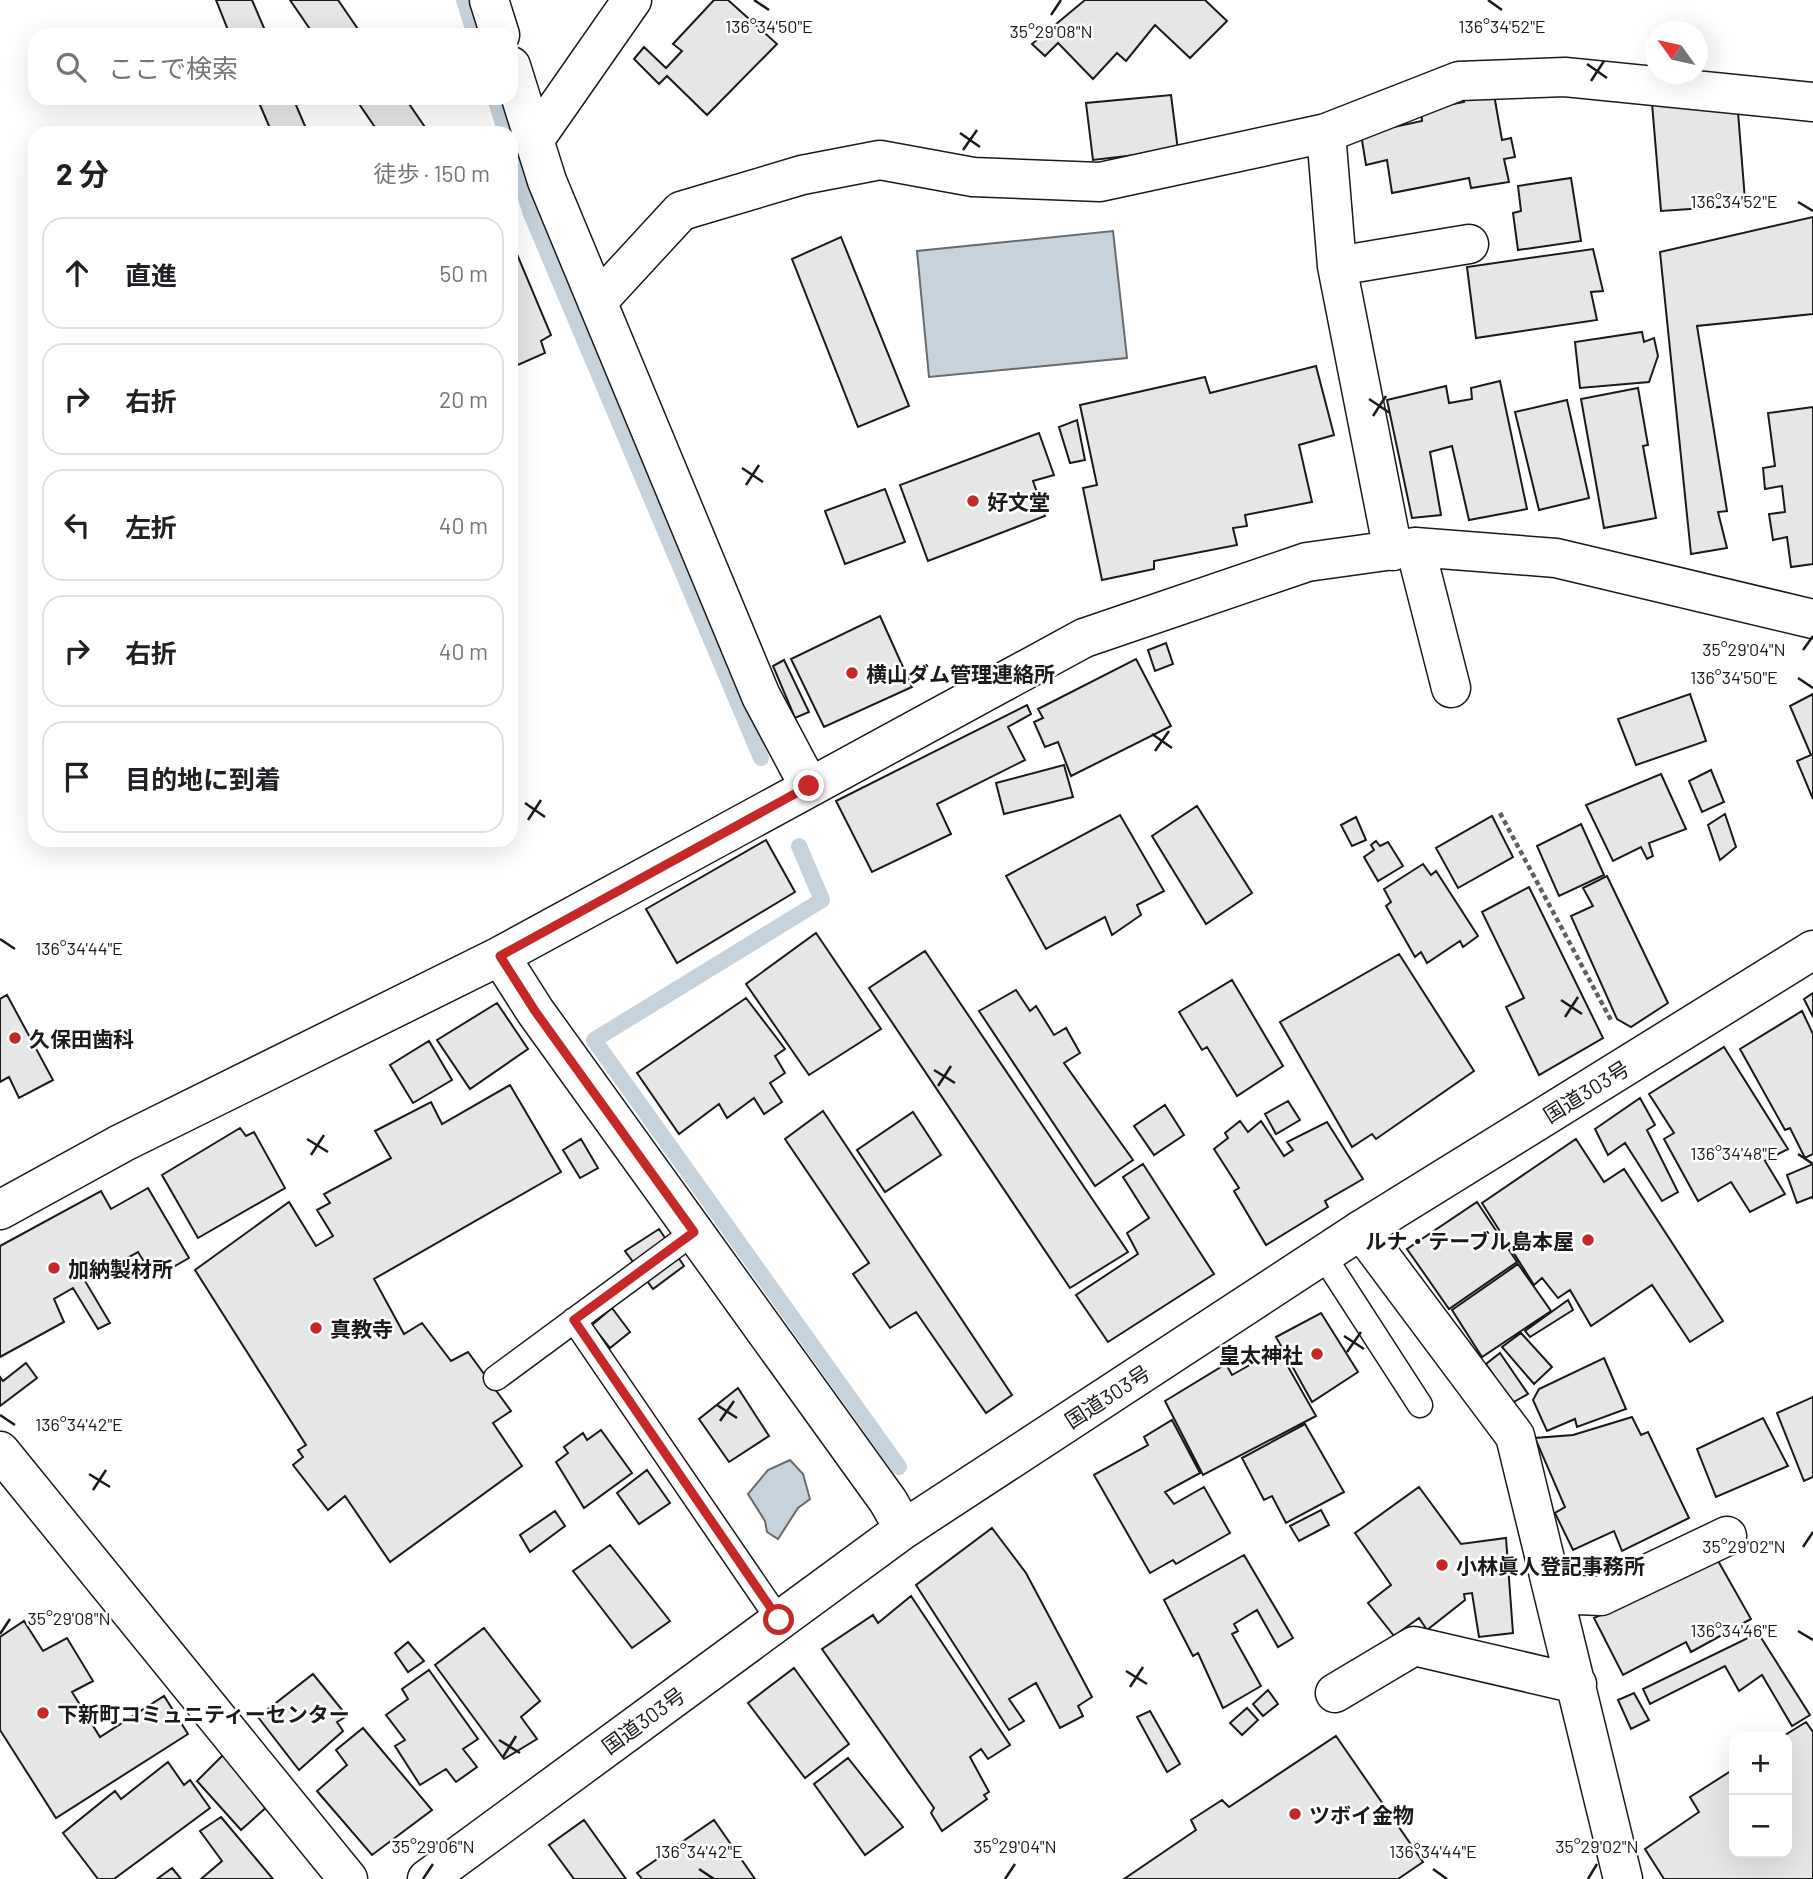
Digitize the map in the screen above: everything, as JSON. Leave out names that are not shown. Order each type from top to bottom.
[{"type":"main road","points":[[489,0],[498,28]]},
{"type":"main road","points":[[535,139],[632,0]]},
{"type":"main road","points":[[597,302],[681,211],[802,175],[880,160],[972,177],[1100,182],[1326,133],[1459,81],[1565,77],[1813,102]]},
{"type":"main road","points":[[518,87],[547,181],[761,696],[809,786]]},
{"type":"main road","points":[[1326,133],[1337,265],[1404,549],[1451,688]]},
{"type":"main road","points":[[1337,265],[1469,244]]},
{"type":"main road","points":[[0,1210],[122,1143],[500,956],[1084,638],[1307,562],[1404,549],[1556,558],[1813,619]]},
{"type":"main road","name":"国道303号","points":[[427,1879],[904,1529],[1361,1230],[1813,950]]},
{"type":"main road","points":[[500,956],[535,1011],[888,1501],[904,1529]]},
{"type":"main road","points":[[1361,1230],[1515,1436],[1623,1879]]},
{"type":"main road","points":[[0,1451],[348,1879]]},
{"type":"main road","points":[[1555,1594],[1601,1596],[1727,1536]]},
{"type":"main road","points":[[1335,1693],[1414,1646],[1577,1684]]},
{"type":"lane","points":[[496,1378],[694,1232]]},
{"type":"lane","points":[[1323,1255],[1420,1405]]},
{"type":"lane","points":[[574,1320],[779,1620]]},
{"type":"path","points":[[1500,813],[1633,1062]]},
{"type":"shaded area","points":[[1113,231],[1127,358],[929,377],[917,251]]},
{"type":"shaded area","points":[[790,1460],[803,1474],[810,1499],[798,1508],[778,1539],[767,1532],[765,1521],[748,1494],[768,1470]]},
{"type":"building","points":[[216,0],[252,0],[264,28],[227,28]]},
{"type":"building","points":[[290,0],[338,0],[357,28],[309,28]]},
{"type":"building","points":[[714,0],[728,0],[777,44],[707,115],[667,76],[659,84],[634,59],[644,47],[666,68],[682,51],[673,44]]},
{"type":"building","points":[[1085,0],[1205,0],[1227,21],[1190,58],[1155,25],[1126,61],[1117,53],[1093,79],[1058,43],[1045,56],[1032,44]]},
{"type":"building","points":[[1493,89],[1502,140],[1511,138],[1515,157],[1504,159],[1509,182],[1471,188],[1469,178],[1392,193],[1387,160],[1366,165],[1361,134],[1422,121],[1421,110],[1464,102],[1463,96]]},
{"type":"building","points":[[1171,95],[1178,150],[1093,160],[1086,103]]},
{"type":"building","points":[[1652,103],[1738,112],[1745,200],[1733,200],[1734,206],[1661,211]]},
{"type":"building","points":[[260,105],[296,105],[305,126],[269,126]]},
{"type":"building","points":[[360,105],[410,105],[424,126],[374,126]]},
{"type":"building","points":[[1571,178],[1581,241],[1518,250],[1513,213],[1521,211],[1518,186]]},
{"type":"building","points":[[1813,217],[1813,314],[1697,326],[1727,511],[1718,512],[1727,548],[1691,554],[1660,252]]},
{"type":"building","points":[[841,237],[909,406],[858,427],[792,259]]},
{"type":"building","points":[[1593,249],[1603,291],[1591,292],[1597,320],[1476,338],[1467,267]]},
{"type":"building","points":[[518,257],[551,335],[541,341],[545,353],[518,365]]},
{"type":"building","points":[[1642,332],[1644,342],[1654,338],[1658,356],[1649,382],[1580,388],[1575,342]]},
{"type":"building","points":[[1316,366],[1334,435],[1299,445],[1312,502],[1245,515],[1247,526],[1233,528],[1237,545],[1154,561],[1154,569],[1102,580],[1083,488],[1097,485],[1080,405],[1205,377],[1210,393]]},
{"type":"building","points":[[1500,381],[1527,509],[1469,520],[1452,446],[1430,452],[1441,515],[1412,518],[1387,400],[1446,386],[1449,403],[1472,399],[1471,388]]},
{"type":"building","points":[[1638,388],[1648,445],[1643,446],[1656,518],[1604,528],[1581,399]]},
{"type":"building","points":[[1567,400],[1589,498],[1539,510],[1515,412]]},
{"type":"building","points":[[1813,407],[1813,564],[1791,567],[1787,537],[1773,540],[1769,514],[1785,512],[1782,486],[1765,489],[1763,468],[1775,466],[1768,413]]},
{"type":"building","points":[[1077,420],[1085,460],[1070,463],[1059,427]]},
{"type":"building","name":"好文堂","points":[[1039,433],[1054,475],[1033,481],[1045,516],[928,561],[900,485]]},
{"type":"building","points":[[885,489],[905,542],[845,564],[825,511]]},
{"type":"building","name":"横山ダム管理連絡所","points":[[880,616],[912,687],[824,727],[791,659]]},
{"type":"building","points":[[1166,643],[1173,664],[1155,671],[1148,650]]},
{"type":"building","points":[[1136,659],[1171,726],[1071,776],[1058,742],[1045,747],[1034,722],[1043,718],[1038,709]]},
{"type":"building","points":[[784,660],[809,712],[795,718],[773,666]]},
{"type":"building","points":[[1690,694],[1706,741],[1636,765],[1618,719]]},
{"type":"building","points":[[1813,694],[1813,799],[1797,761],[1811,755],[1790,706]]},
{"type":"building","points":[[1027,705],[1031,714],[1008,727],[1025,760],[937,804],[951,834],[872,872],[836,801]]},
{"type":"building","points":[[1064,765],[1073,797],[1004,814],[996,783]]},
{"type":"building","points":[[1711,770],[1724,802],[1702,812],[1689,781]]},
{"type":"building","points":[[1661,774],[1686,829],[1649,843],[1653,856],[1647,859],[1641,847],[1613,861],[1586,805]]},
{"type":"building","points":[[1197,806],[1252,893],[1206,924],[1152,836]]},
{"type":"building","points":[[1725,814],[1736,847],[1720,860],[1708,825]]},
{"type":"building","points":[[1120,815],[1164,891],[1137,905],[1141,915],[1112,935],[1105,917],[1046,949],[1006,876]]},
{"type":"building","points":[[1492,816],[1513,857],[1458,888],[1436,848]]},
{"type":"building","points":[[1356,817],[1366,840],[1352,846],[1341,825]]},
{"type":"building","points":[[1581,824],[1604,875],[1559,896],[1537,846]]},
{"type":"building","points":[[766,840],[795,892],[677,963],[646,909]]},
{"type":"building","points":[[1376,841],[1380,846],[1388,842],[1403,866],[1378,881],[1364,857],[1374,850],[1371,845]]},
{"type":"building","points":[[1423,864],[1431,875],[1436,871],[1478,936],[1463,947],[1460,941],[1427,963],[1421,952],[1415,957],[1386,906],[1391,902],[1384,889]]},
{"type":"building","points":[[1607,876],[1668,1003],[1631,1027],[1617,1019],[1571,916],[1593,906],[1583,888]]},
{"type":"building","points":[[1529,887],[1603,1038],[1539,1075],[1506,1007],[1524,998],[1482,912]]},
{"type":"building","points":[[816,933],[881,1029],[809,1075],[746,984]]},
{"type":"building","points":[[925,951],[1128,1252],[1070,1288],[869,988]]},
{"type":"building","points":[[1399,954],[1474,1071],[1376,1139],[1372,1134],[1352,1147],[1280,1022]]},
{"type":"building","points":[[1232,980],[1283,1066],[1237,1096],[1207,1047],[1202,1050],[1179,1012]]},
{"type":"building","points":[[1016,990],[1030,1011],[1036,1006],[1054,1035],[1066,1028],[1080,1053],[1064,1063],[1133,1160],[1095,1186],[979,1011]]},
{"type":"building","points":[[1813,993],[1813,1017],[1804,999]]},
{"type":"building","name":"久保田歯科","points":[[7,995],[53,1080],[19,1098],[9,1077],[0,1082],[0,999]]},
{"type":"building","points":[[746,998],[785,1049],[775,1056],[785,1073],[770,1083],[782,1102],[764,1114],[754,1098],[727,1118],[719,1104],[679,1134],[637,1073]]},
{"type":"building","points":[[497,1003],[528,1049],[470,1089],[437,1040]]},
{"type":"building","points":[[1802,1011],[1813,1034],[1813,1154],[1805,1158],[1790,1128],[1785,1130],[1740,1049]]},
{"type":"building","points":[[429,1041],[452,1080],[413,1103],[390,1065]]},
{"type":"building","points":[[1724,1047],[1788,1149],[1765,1161],[1785,1194],[1750,1212],[1731,1182],[1698,1201],[1664,1139],[1674,1133],[1649,1094]]},
{"type":"building","name":"真教寺","points":[[510,1085],[561,1172],[374,1279],[404,1334],[422,1323],[451,1361],[468,1352],[511,1411],[493,1423],[522,1466],[390,1562],[345,1496],[328,1510],[293,1465],[303,1457],[298,1450],[306,1445],[195,1270],[289,1202],[316,1246],[333,1236],[317,1210],[330,1203],[324,1194],[391,1158],[375,1131],[431,1102],[442,1124]]},
{"type":"building","points":[[1640,1098],[1655,1125],[1647,1130],[1678,1192],[1662,1201],[1625,1143],[1608,1155],[1595,1129]]},
{"type":"building","points":[[1288,1101],[1300,1120],[1276,1134],[1265,1114]]},
{"type":"building","points":[[1165,1105],[1184,1135],[1154,1155],[1134,1126]]},
{"type":"building","points":[[823,1111],[1012,1395],[986,1413],[916,1312],[890,1328],[853,1274],[869,1263],[785,1139]]},
{"type":"building","points":[[913,1112],[941,1155],[885,1192],[857,1150]]},
{"type":"building","points":[[1240,1121],[1248,1132],[1261,1121],[1284,1156],[1293,1150],[1287,1142],[1327,1122],[1363,1179],[1325,1201],[1328,1207],[1266,1245],[1234,1191],[1239,1188],[1214,1149],[1228,1138],[1225,1133]]},
{"type":"building","points":[[240,1128],[246,1136],[254,1132],[285,1188],[198,1238],[162,1175]]},
{"type":"building","points":[[581,1139],[598,1168],[580,1178],[563,1150]]},
{"type":"building","name":"ルナ・テーブル島本屋","points":[[1576,1139],[1604,1182],[1624,1169],[1723,1321],[1690,1342],[1652,1285],[1591,1326],[1570,1290],[1558,1298],[1542,1278],[1534,1285],[1482,1203]]},
{"type":"building","points":[[1143,1164],[1214,1274],[1108,1342],[1076,1295],[1138,1254],[1127,1233],[1149,1218],[1123,1177]]},
{"type":"building","points":[[1813,1164],[1813,1199],[1812,1197],[1797,1203],[1787,1175]]},
{"type":"building","name":"加納製材所","points":[[148,1188],[189,1258],[154,1278],[138,1252],[85,1281],[110,1323],[98,1329],[73,1288],[54,1299],[64,1322],[0,1357],[0,1246],[101,1191],[111,1209]]},
{"type":"building","points":[[1477,1202],[1517,1262],[1449,1309],[1407,1249]]},
{"type":"building","points":[[659,1229],[684,1266],[653,1289],[625,1251]]},
{"type":"building","points":[[1518,1264],[1551,1311],[1482,1357],[1452,1310]]},
{"type":"building","points":[[1568,1300],[1573,1310],[1530,1337],[1525,1331]]},
{"type":"building","points":[[612,1308],[630,1332],[610,1348],[592,1325]]},
{"type":"building","name":"皇太神社","points":[[1321,1313],[1358,1372],[1312,1402],[1276,1337]]},
{"type":"building","points":[[1521,1333],[1552,1367],[1534,1384],[1502,1347]]},
{"type":"building","points":[[1278,1349],[1316,1416],[1203,1475],[1165,1401],[1226,1364],[1232,1375]]},
{"type":"building","points":[[1500,1353],[1528,1394],[1512,1403],[1486,1364]]},
{"type":"building","points":[[1604,1358],[1626,1409],[1577,1427],[1575,1419],[1547,1431],[1533,1400],[1539,1389]]},
{"type":"building","points":[[26,1363],[37,1378],[0,1406],[0,1377],[3,1381]]},
{"type":"building","points":[[738,1388],[769,1436],[729,1462],[699,1419]]},
{"type":"building","points":[[1813,1397],[1813,1477],[1804,1481],[1777,1413]]},
{"type":"building","points":[[1632,1417],[1641,1435],[1648,1432],[1689,1518],[1622,1551],[1614,1531],[1573,1550],[1555,1513],[1565,1507],[1535,1438],[1573,1435]]},
{"type":"building","points":[[1763,1418],[1788,1466],[1716,1497],[1697,1449]]},
{"type":"building","points":[[1172,1420],[1200,1473],[1165,1492],[1174,1504],[1204,1487],[1230,1533],[1176,1564],[1173,1560],[1150,1573],[1094,1475],[1148,1445],[1144,1437]]},
{"type":"building","points":[[1305,1424],[1344,1492],[1286,1523],[1272,1496],[1264,1500],[1242,1458]]},
{"type":"building","points":[[601,1430],[632,1473],[584,1508],[556,1462],[568,1453],[564,1447],[583,1433],[587,1440]]},
{"type":"building","points":[[647,1470],[670,1503],[639,1524],[617,1493]]},
{"type":"building","name":"小林眞人登記事務所","points":[[1419,1487],[1461,1544],[1506,1538],[1513,1633],[1479,1637],[1472,1593],[1464,1594],[1465,1600],[1427,1630],[1419,1618],[1394,1636],[1368,1603],[1391,1585],[1355,1533]]},
{"type":"building","points":[[1321,1510],[1329,1525],[1299,1541],[1290,1526]]},
{"type":"building","points":[[555,1511],[565,1526],[530,1552],[520,1535]]},
{"type":"building","points":[[992,1528],[1026,1573],[1092,1697],[1078,1706],[1083,1716],[1060,1728],[1036,1683],[1009,1699],[1024,1721],[1009,1730],[916,1585]]},
{"type":"building","points":[[610,1545],[670,1621],[632,1648],[573,1571]]},
{"type":"building","points":[[1244,1555],[1293,1638],[1278,1647],[1257,1610],[1234,1624],[1238,1631],[1232,1634],[1261,1686],[1223,1708],[1198,1653],[1193,1656],[1164,1600]]},
{"type":"building","points":[[1717,1559],[1751,1619],[1691,1652],[1686,1642],[1623,1675],[1594,1618]]},
{"type":"building","points":[[911,1596],[1010,1745],[988,1759],[981,1749],[970,1757],[989,1792],[984,1795],[987,1799],[942,1831],[931,1813],[934,1808],[822,1649],[873,1615],[878,1623]]},
{"type":"building","name":"下新町コミュニティーセンター","points":[[24,1621],[43,1651],[67,1638],[93,1681],[72,1692],[100,1737],[164,1696],[188,1734],[56,1818],[0,1730],[0,1637]]},
{"type":"building","points":[[484,1628],[540,1701],[521,1717],[537,1739],[504,1759],[435,1665]]},
{"type":"building","points":[[1758,1633],[1810,1715],[1792,1726],[1762,1675],[1739,1691],[1725,1666],[1650,1704],[1643,1689]]},
{"type":"building","points":[[408,1642],[424,1661],[408,1672],[395,1653]]},
{"type":"building","points":[[794,1668],[849,1744],[805,1778],[748,1703]]},
{"type":"building","points":[[429,1670],[478,1739],[463,1749],[477,1767],[456,1782],[446,1769],[420,1785],[395,1746],[405,1740],[386,1715],[408,1699],[402,1689]]},
{"type":"building","points":[[313,1674],[347,1716],[337,1722],[343,1731],[299,1770],[258,1717]]},
{"type":"building","points":[[1268,1690],[1278,1704],[1263,1716],[1253,1704]]},
{"type":"building","points":[[1634,1693],[1649,1720],[1631,1729],[1618,1700]]},
{"type":"building","points":[[1247,1708],[1258,1720],[1242,1735],[1230,1723]]},
{"type":"building","points":[[1150,1711],[1180,1764],[1167,1772],[1137,1717]]},
{"type":"building","points":[[1806,1722],[1813,1732],[1813,1879],[1664,1879],[1645,1849],[1699,1812],[1690,1797],[1729,1772],[1729,1858],[1792,1858],[1790,1732]]},
{"type":"building","points":[[363,1728],[432,1810],[372,1855],[317,1791],[347,1765],[336,1750]]},
{"type":"building","name":"ツボイ金物","points":[[1336,1736],[1423,1862],[1398,1879],[1124,1879],[1196,1830],[1191,1820],[1222,1800],[1229,1807]]},
{"type":"building","points":[[225,1753],[269,1805],[241,1830],[197,1781]]},
{"type":"building","points":[[848,1758],[903,1827],[865,1855],[814,1784]]},
{"type":"building","points":[[168,1762],[184,1785],[190,1780],[210,1808],[114,1879],[98,1879],[63,1833],[115,1791],[121,1799]]},
{"type":"building","points":[[221,1817],[273,1879],[201,1879],[222,1861],[200,1831]]},
{"type":"building","points":[[584,1820],[626,1879],[574,1879],[549,1845]]},
{"type":"building","points":[[714,1820],[755,1879],[642,1879],[637,1873]]},
{"type":"building","points":[[172,1868],[181,1879],[157,1879]]},
{"type":"waterway","points":[[464,0],[473,28]]},
{"type":"waterway","points":[[497,105],[504,126]]},
{"type":"waterway","points":[[518,172],[531,214],[761,758]]},
{"type":"waterway","points":[[799,846],[822,900],[594,1040],[899,1467]]},
{"type":"place","name":"好文堂","points":[[973,501]]},
{"type":"place","name":"横山ダム管理連絡所","points":[[852,673]]},
{"type":"place","name":"久保田歯科","points":[[15,1038]]},
{"type":"place","name":"ルナ・テーブル島本屋","points":[[1588,1240]]},
{"type":"place","name":"加納製材所","points":[[54,1268]]},
{"type":"place","name":"真教寺","points":[[316,1328]]},
{"type":"place","name":"皇太神社","points":[[1317,1354]]},
{"type":"place","name":"小林眞人登記事務所","points":[[1442,1565]]},
{"type":"place","name":"下新町コミュニティーセンター","points":[[43,1713]]},
{"type":"place","name":"ツボイ金物","points":[[1295,1814]]},
{"type":"route","points":[[779,1620],[574,1320],[694,1232],[535,1011],[500,956],[809,786]]}]
